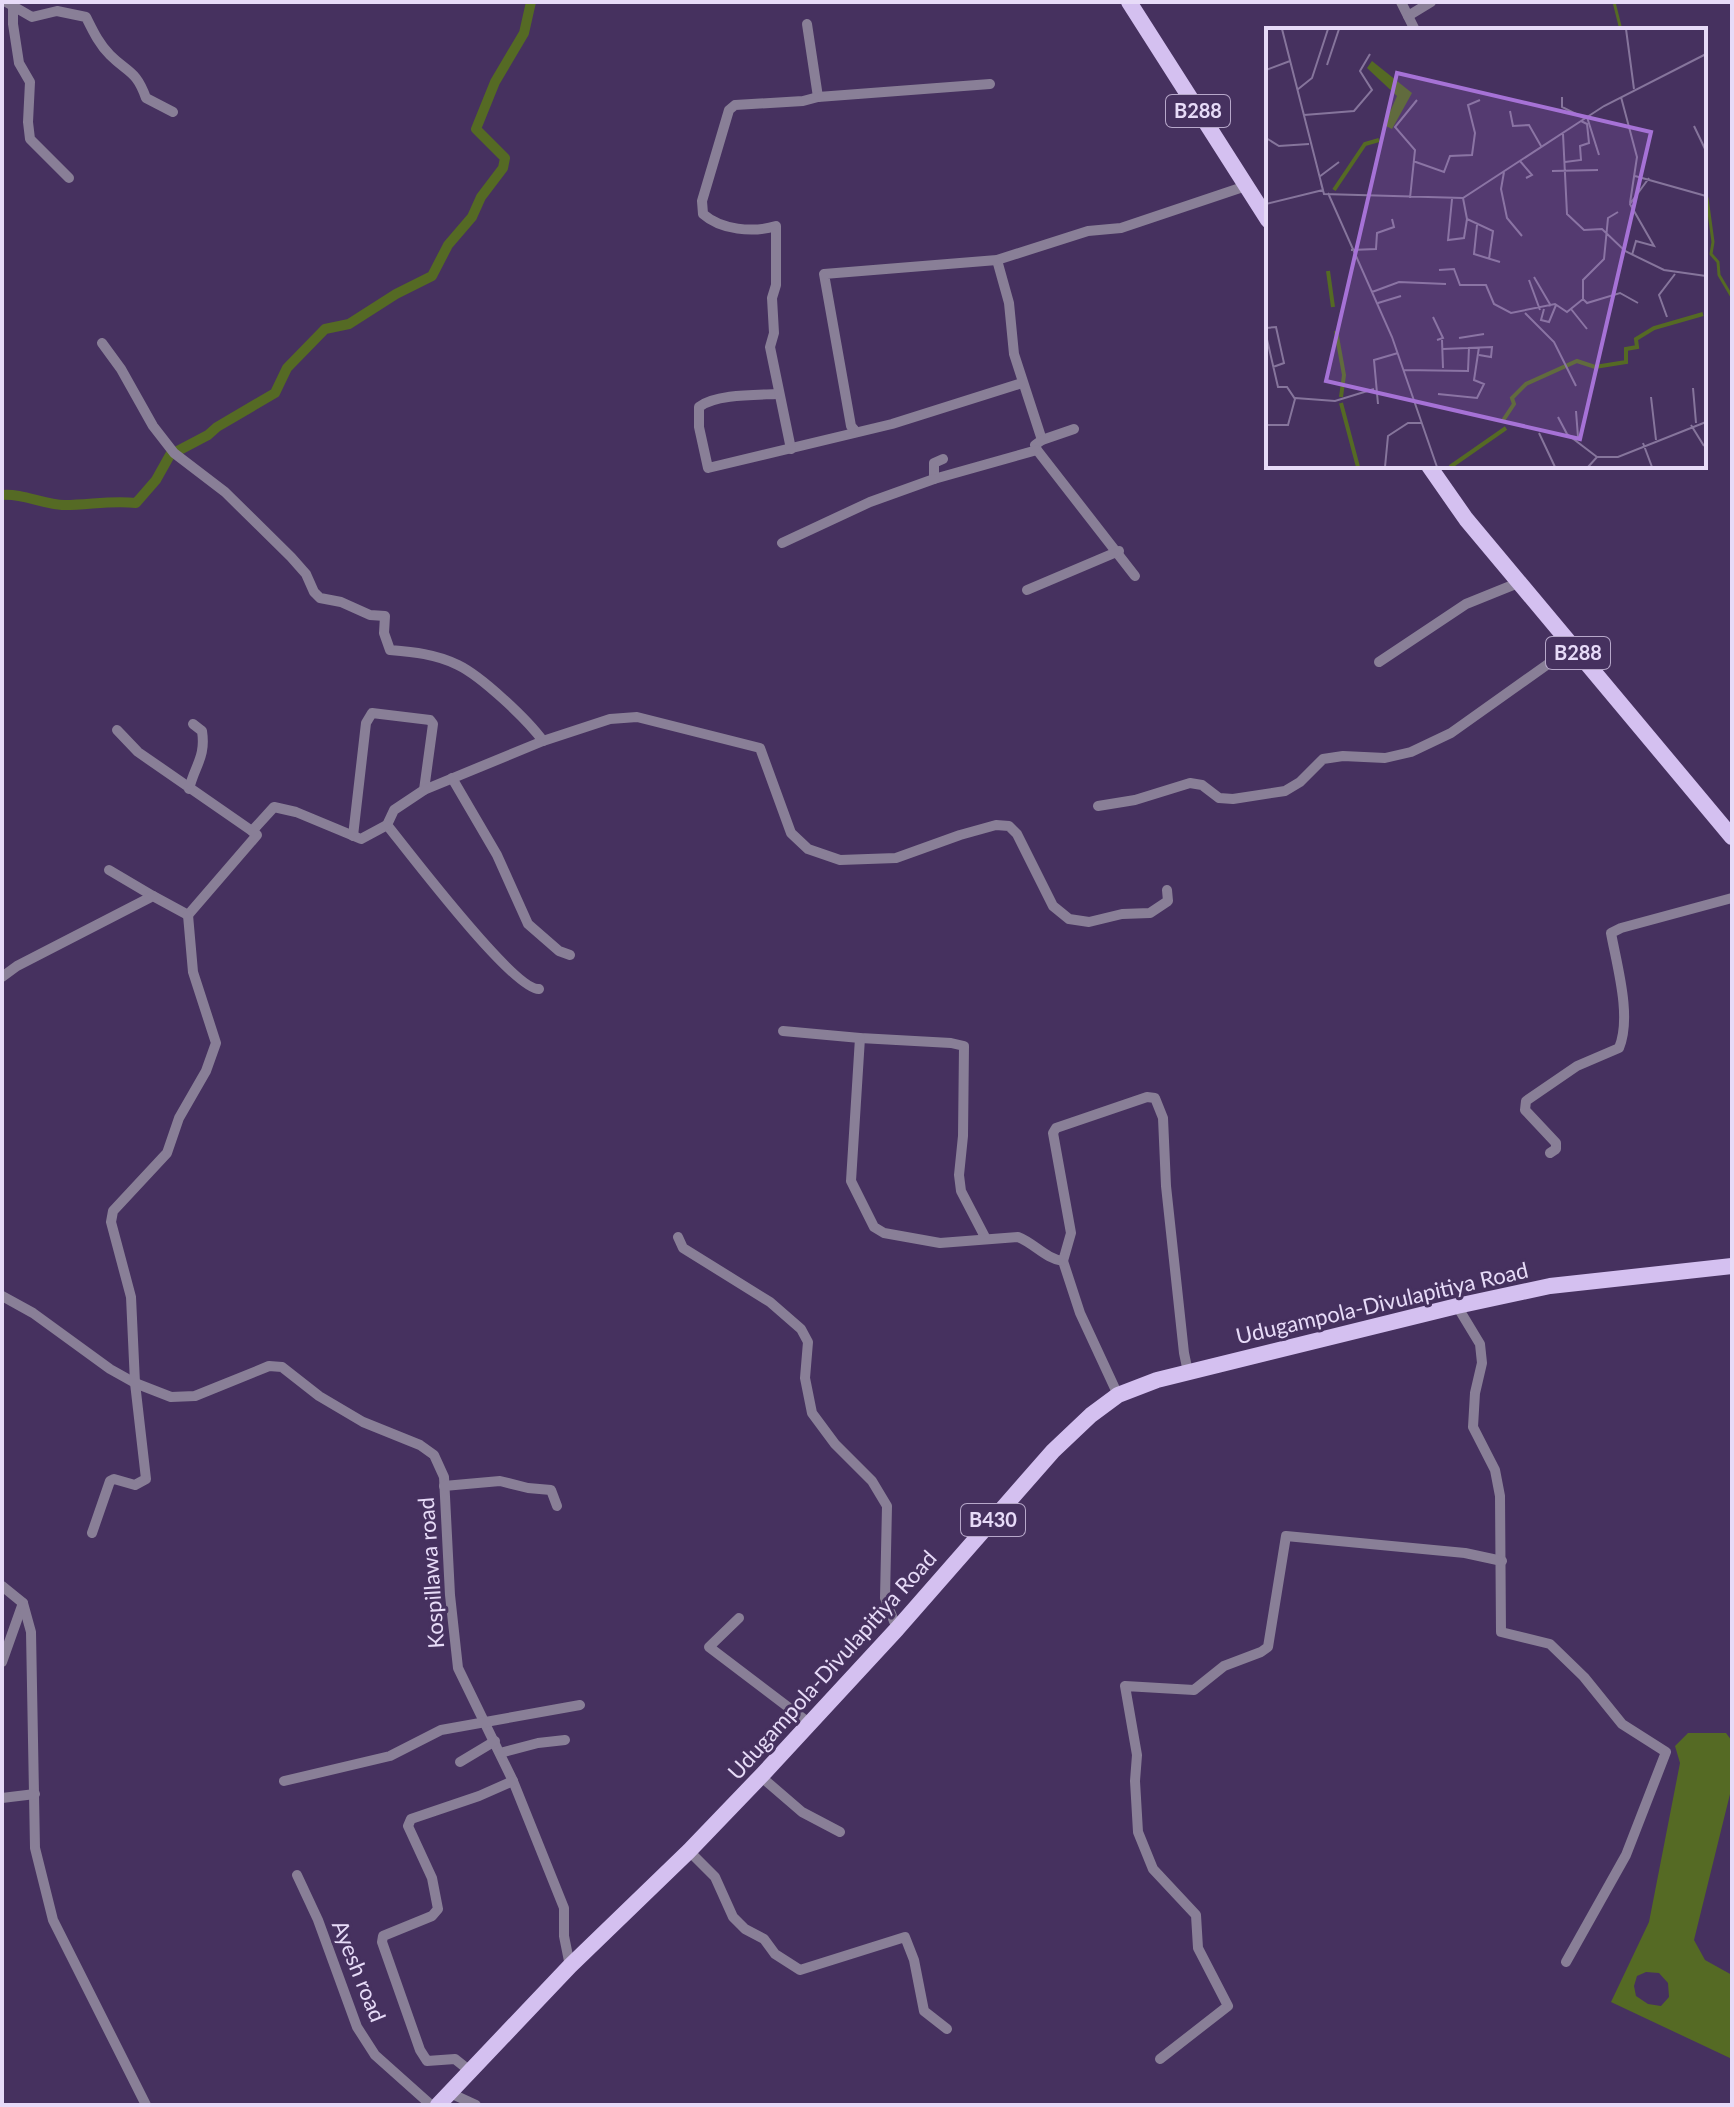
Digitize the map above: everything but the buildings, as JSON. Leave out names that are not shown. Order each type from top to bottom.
[{"type":"main road","name":"B288","points":[[1129,2],[1266,217]]},
{"type":"main road","name":"B288","points":[[1430,468],[1466,519],[1518,583],[1732,837]]},
{"type":"main road","name":"Udugampola-Divulapitiya Road","points":[[444,2099],[570,1966],[763,1774],[897,1629],[1053,1451],[1091,1415],[1118,1395],[1188,1372],[1550,1286],[1732,1266]]},
{"type":"street","points":[[1401,2],[1414,28]]},
{"type":"street","points":[[1408,16],[1431,2]]},
{"type":"street","points":[[10,5],[32,17],[57,11],[86,17],[111,56],[140,81],[146,98],[173,112]]},
{"type":"street","points":[[10,5],[19,63],[30,82],[30,139],[69,178]]},
{"type":"street","points":[[807,24],[818,97]]},
{"type":"street","points":[[791,449],[777,394],[770,347],[774,333],[772,298],[776,285],[776,226],[750,230],[713,222],[703,214],[702,201],[729,110],[735,105],[990,84]]},
{"type":"street","points":[[856,432],[851,426],[824,274],[997,260],[1088,231],[1121,228],[1246,186]]},
{"type":"street","points":[[997,260],[1009,303],[1014,354],[1040,445],[1135,576]]},
{"type":"street","points":[[102,343],[121,369],[153,426],[174,453],[225,492],[291,557],[306,574],[320,598],[341,602],[370,615],[385,616],[384,633],[390,650],[424,653],[459,665],[517,711],[543,741]]},
{"type":"street","points":[[777,394],[702,403],[699,407],[699,427],[708,468],[892,424],[1022,383]]},
{"type":"street","points":[[782,543],[870,502],[1040,445],[1074,429]]},
{"type":"street","points":[[934,479],[934,463],[943,459]]},
{"type":"street","points":[[1027,590],[1119,551]]},
{"type":"street","points":[[1379,662],[1466,604],[1518,583]]},
{"type":"street","points":[[1098,806],[1135,800],[1190,783],[1202,785],[1219,798],[1233,799],[1285,791],[1300,782],[1323,759],[1343,756],[1385,758],[1411,752],[1451,733],[1572,647]]},
{"type":"street","points":[[353,836],[366,723],[372,713],[412,716],[430,720],[433,724],[424,790]]},
{"type":"street","points":[[252,831],[274,807],[296,812],[361,839],[387,825],[394,810],[424,790],[543,741],[610,719],[637,717],[760,748],[791,833],[808,849],[840,860],[896,858],[996,825],[1009,826],[1017,834],[1053,906],[1069,919],[1089,922],[1122,914],[1150,913],[1168,901],[1167,890]]},
{"type":"street","points":[[189,789],[204,747],[202,731],[193,724]]},
{"type":"street","points":[[92,1533],[110,1481],[114,1479],[135,1485],[146,1479],[135,1383],[131,1297],[111,1222],[113,1211],[167,1153],[179,1118],[206,1071],[216,1043],[193,972],[188,915],[257,835],[138,752],[117,730]]},
{"type":"street","points":[[452,778],[497,855],[528,924],[559,951],[570,955]]},
{"type":"street","points":[[387,825],[461,917],[491,947],[498,961],[533,990],[539,989]]},
{"type":"street","points":[[109,870],[188,915]]},
{"type":"street","points":[[2,977],[17,966],[153,896]]},
{"type":"street","points":[[1550,1153],[1556,1149],[1556,1143],[1525,1110],[1526,1101],[1577,1066],[1619,1048],[1624,1037],[1625,1015],[1611,933],[1732,898]]},
{"type":"street","points":[[783,1031],[964,1046],[963,1136],[959,1175],[961,1191],[986,1239]]},
{"type":"street","points":[[860,1038],[851,1181],[874,1227],[884,1233],[940,1243],[1018,1237],[1053,1260],[1063,1261]]},
{"type":"street","points":[[1118,1395],[1080,1313],[1063,1261],[1071,1233],[1053,1133],[1056,1128],[1147,1097],[1155,1098],[1163,1118],[1166,1186],[1188,1372]]},
{"type":"street","points":[[678,1237],[683,1248],[770,1302],[801,1329],[808,1342],[805,1378],[812,1413],[835,1444],[872,1481],[887,1506],[885,1598],[897,1629]]},
{"type":"street","name":"Kospillawa road","points":[[2,1296],[33,1313],[110,1369],[171,1397],[195,1396],[269,1366],[282,1367],[319,1396],[363,1422],[420,1445],[434,1455],[444,1477],[450,1595],[458,1668],[513,1781],[564,1908],[564,1936],[570,1966]]},
{"type":"street","points":[[1457,1306],[1480,1344],[1482,1363],[1475,1393],[1473,1427],[1495,1470],[1500,1496],[1501,1632],[1550,1644],[1584,1677],[1622,1724],[1666,1752],[1626,1855],[1566,1962]]},
{"type":"street","points":[[444,1486],[500,1481],[551,1490],[557,1506]]},
{"type":"street","points":[[1160,2059],[1228,2006],[1198,1948],[1196,1915],[1153,1869],[1138,1832],[1137,1755],[1125,1686],[1194,1690],[1224,1666],[1268,1647],[1286,1536],[1465,1553],[1502,1561]]},
{"type":"street","points":[[2,1586],[23,1603],[31,1632],[35,1848],[53,1920],[146,2105]]},
{"type":"street","points":[[2,1662],[23,1603]]},
{"type":"street","points":[[739,1618],[709,1647],[809,1723]]},
{"type":"street","points":[[284,1781],[390,1756],[441,1730],[580,1705]]},
{"type":"street","points":[[500,1753],[565,1740]]},
{"type":"street","points":[[460,1762],[495,1741]]},
{"type":"street","points":[[763,1774],[766,1781],[802,1812],[840,1832]]},
{"type":"street","points":[[470,2071],[455,2059],[427,2061],[420,2050],[382,1942],[383,1936],[432,1916],[438,1909],[432,1878],[408,1826],[411,1819],[513,1781]]},
{"type":"street","points":[[2,1798],[35,1794]]},
{"type":"street","points":[[689,1851],[715,1877],[733,1917],[745,1929],[764,1939],[775,1954],[800,1970],[905,1937],[914,1960],[924,2011],[947,2029]]},
{"type":"street","name":"Ayesh road","points":[[297,1875],[318,1920],[357,2027],[375,2055],[431,2105]]},
{"type":"street","points":[[444,2099],[476,2105]]},
{"type":"shaded area","points":[[1688,1733],[1726,1733],[1732,1741],[1732,1786],[1694,1940],[1705,1960],[1732,1975],[1732,2059],[1611,2002],[1649,1922],[1680,1763],[1675,1746]],"holes":[[[1646,1972],[1659,1973],[1668,1983],[1669,1997],[1661,2006],[1648,2004],[1636,1996],[1634,1986],[1637,1976]]]},
{"type":"waterway","points":[[2,495],[65,505],[136,503],[156,480],[170,455],[275,393],[287,368],[325,329],[349,324],[396,294],[432,276],[448,245],[472,217],[481,197],[503,168],[505,158],[476,129],[495,82],[524,33],[531,2]]},
{"type":"waterway","points":[[1614,2],[1620,28]]},
{"type":"waterway","points":[[1706,197],[1713,242],[1711,254],[1718,262],[1719,275],[1732,297]]}]
